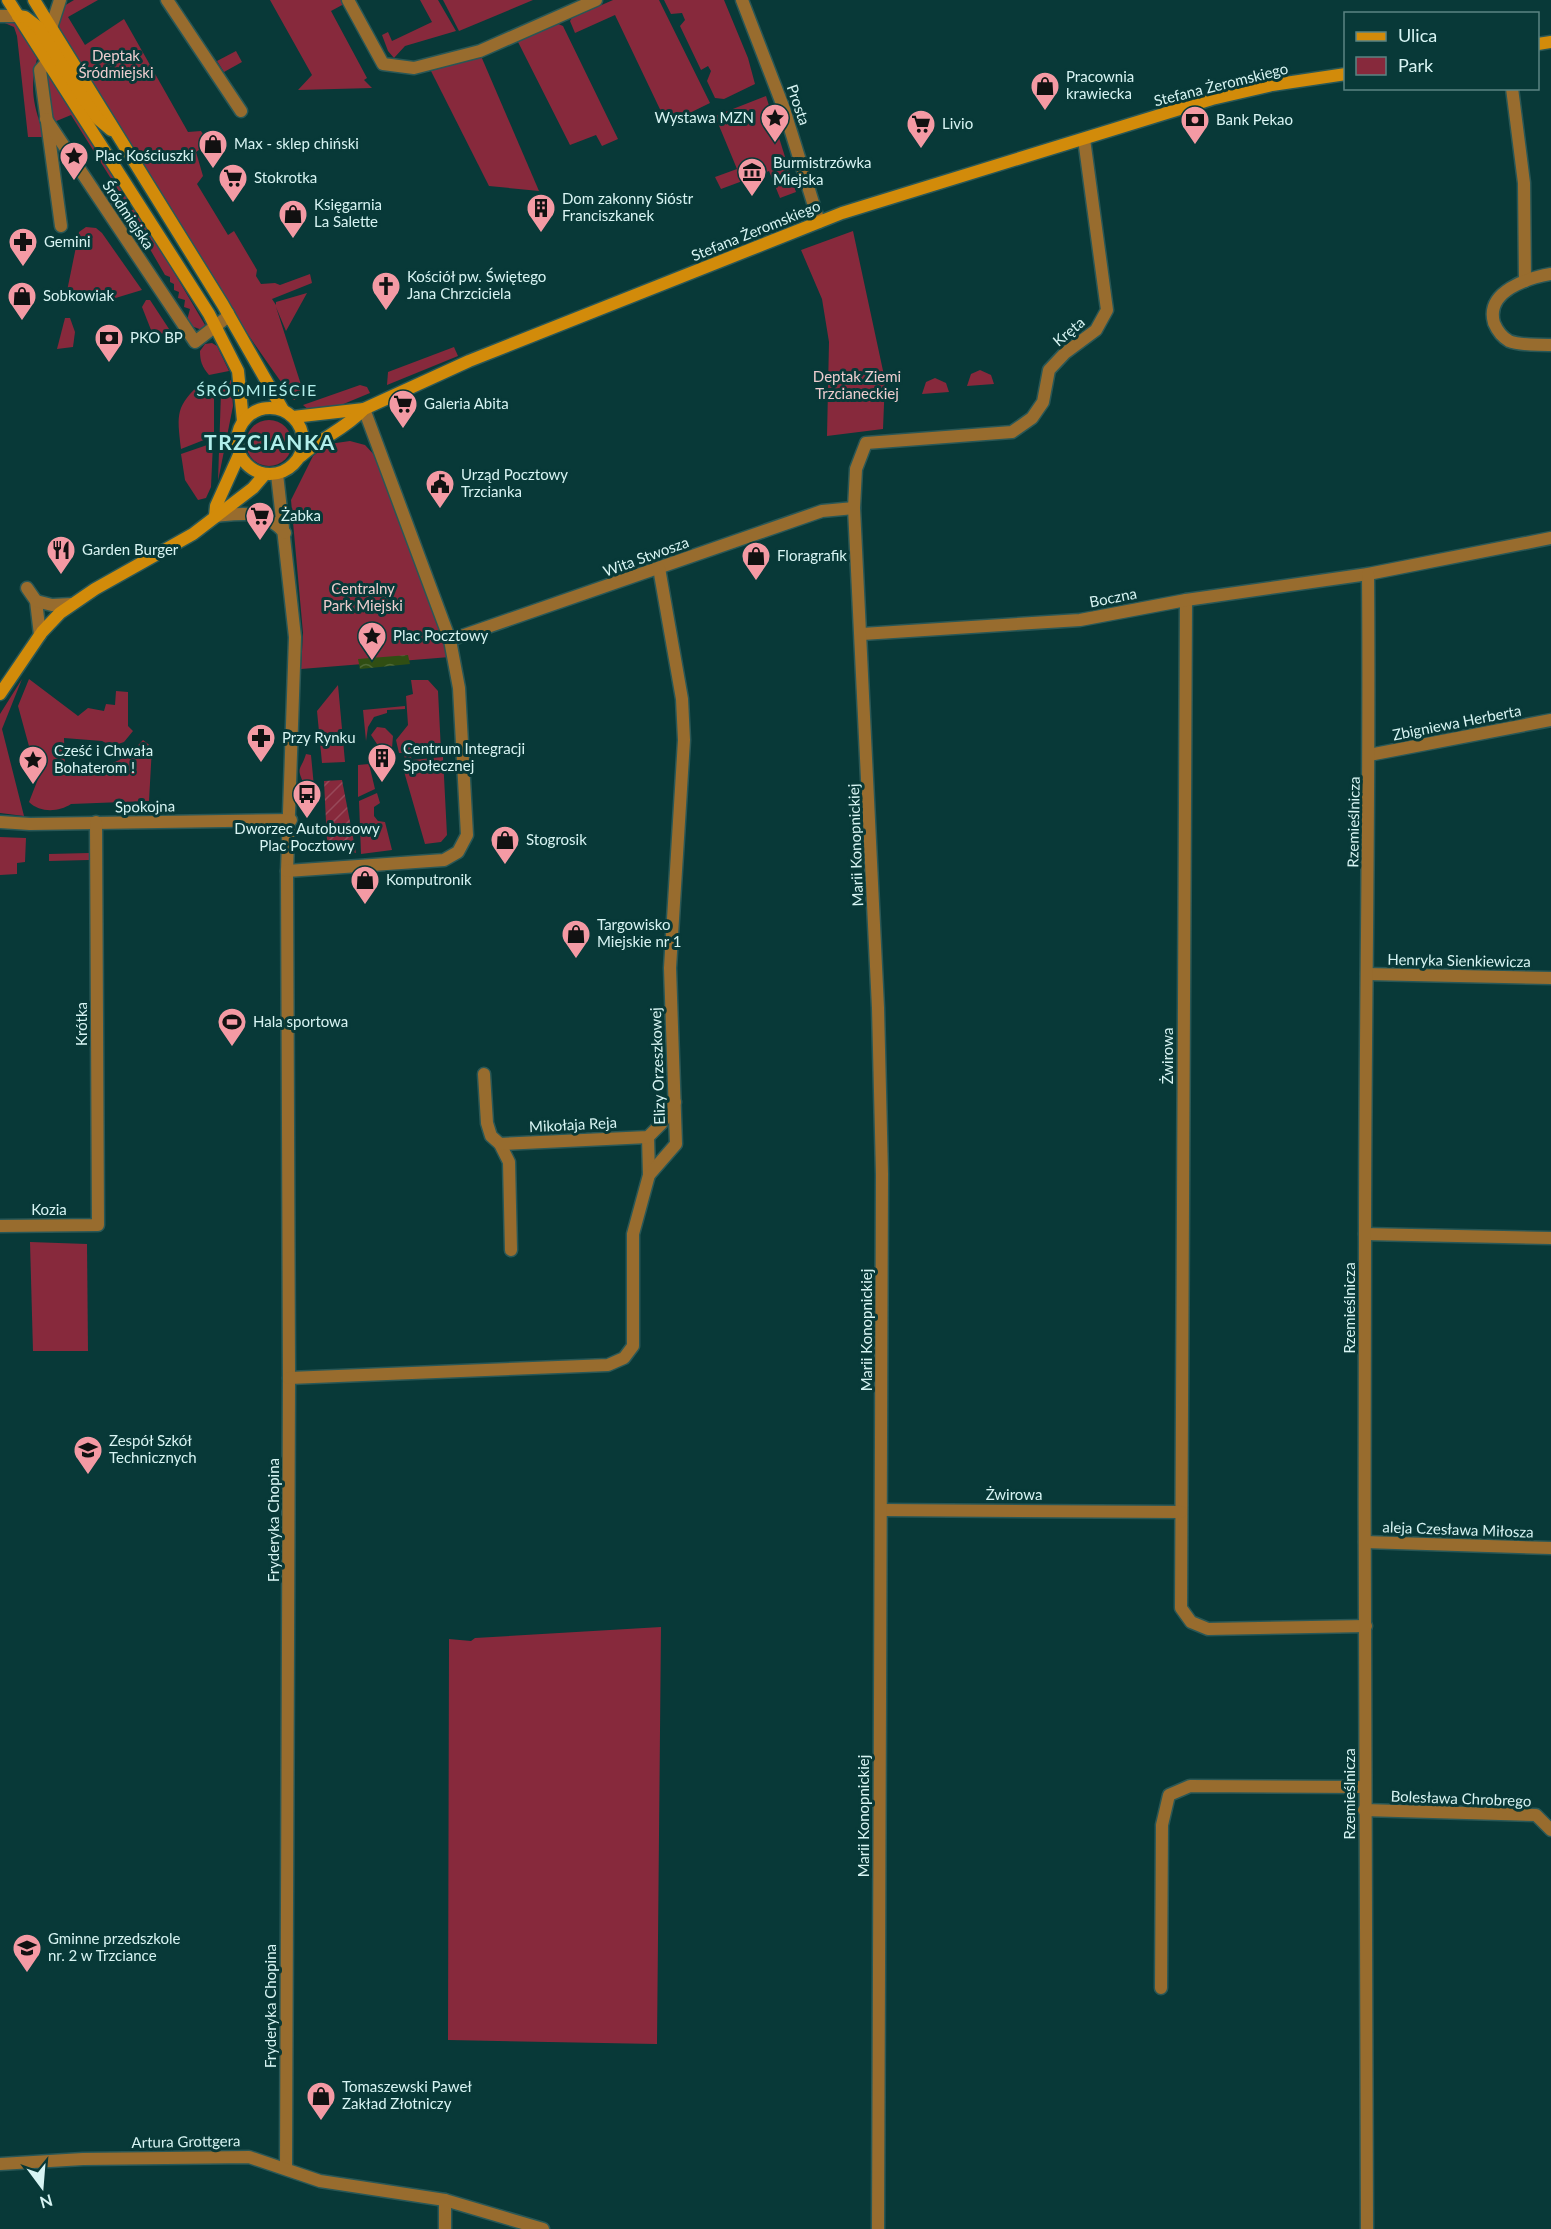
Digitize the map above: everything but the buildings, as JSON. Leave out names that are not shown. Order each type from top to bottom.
[{"type":"main road","points":[[8,0],[39,48],[44,65],[209,314],[238,371],[243,421],[236,438],[239,455],[245,464],[271,474]]},
{"type":"main road","points":[[0,694],[40,635],[72,604],[193,534],[271,474],[286,471],[300,456],[303,436],[118,134],[51,28],[31,1]]},
{"type":"main road","points":[[18,16],[34,21],[98,119],[118,134]]},
{"type":"main road","name":"Stefana Żeromskiego","points":[[288,414],[364,408],[469,361],[819,222],[1212,99],[1272,85],[1344,74]]},
{"type":"main road","points":[[209,314],[226,309]]},
{"type":"main road","name":"Stefana Żeromskiego","points":[[300,456],[313,445],[348,426],[364,408]]},
{"type":"main road","points":[[243,421],[261,409],[288,414]]},
{"type":"main road","points":[[215,516],[216,506],[239,455]]},
{"type":"street","points":[[31,1],[45,4],[60,0]]},
{"type":"street","points":[[51,28],[51,20],[60,0]]},
{"type":"street","points":[[167,0],[241,111]]},
{"type":"street","points":[[348,0],[383,64],[414,68],[480,51],[596,0]]},
{"type":"street","name":"Prosta","points":[[742,0],[784,109],[819,222]]},
{"type":"street","points":[[0,16],[18,16]]},
{"type":"street","name":"Śródmiejska","points":[[44,65],[46,119],[195,342],[226,318],[226,309]]},
{"type":"street","points":[[1512,90],[1524,183],[1525,281]]},
{"type":"street","points":[[46,119],[61,226]]},
{"type":"street","name":"Kręta","points":[[871,443],[1012,432],[1032,418],[1038,410],[1049,369],[1065,352],[1096,330],[1107,310],[1084,139]]},
{"type":"street","points":[[1551,274],[1525,281],[1503,294],[1497,300],[1493,313],[1496,328],[1510,341],[1551,345]]},
{"type":"street","points":[[271,474],[285,534],[295,637],[291,820],[287,871],[439,861],[458,852],[467,835],[468,819],[462,720],[450,640],[364,408]]},
{"type":"street","name":"Marii Konopnickiej","points":[[871,443],[856,469],[854,508],[862,634],[879,1031],[882,1510],[878,2229]]},
{"type":"street","name":"Wita Stwosza","points":[[450,640],[822,511],[854,508]]},
{"type":"street","points":[[215,516],[258,514],[276,524],[285,534]]},
{"type":"street","points":[[1368,574],[1551,538]]},
{"type":"street","name":"Elizy Orzeszkowej","points":[[289,1378],[608,1365],[624,1358],[633,1346],[633,1234],[649,1175],[676,1144],[670,968],[684,740],[682,699],[659,568]]},
{"type":"street","name":"Boczna","points":[[862,634],[1080,620],[1186,600],[1368,574]]},
{"type":"street","name":"Rzemieślnicza","points":[[1367,2229],[1364,1787],[1368,574]]},
{"type":"street","points":[[27,588],[36,601],[40,635]]},
{"type":"street","name":"Żwirowa","points":[[1186,600],[1181,1608],[1191,1622],[1208,1629],[1366,1626]]},
{"type":"street","points":[[36,601],[52,605],[72,604]]},
{"type":"street","name":"Zbigniewa Herberta","points":[[1369,755],[1551,720]]},
{"type":"street","name":"Spokojna","points":[[0,822],[291,820]]},
{"type":"street","name":"Krótka","points":[[96,822],[98,1225]]},
{"type":"street","name":"Fryderyka Chopina","points":[[286,2168],[289,1378],[287,871]]},
{"type":"street","name":"Henryka Sienkiewicza","points":[[1367,974],[1551,978]]},
{"type":"street","points":[[484,1074],[487,1123],[491,1136],[500,1144],[508,1162],[511,1250]]},
{"type":"street","points":[[649,1175],[648,1137],[661,1124],[676,1101]]},
{"type":"street","name":"Mikołaja Reja","points":[[500,1144],[648,1137]]},
{"type":"street","name":"Kozia","points":[[0,1226],[98,1225]]},
{"type":"street","points":[[1365,1234],[1551,1238]]},
{"type":"street","name":"Żwirowa","points":[[882,1510],[1181,1512]]},
{"type":"street","name":"aleja Czesława Miłosza","points":[[1365,1542],[1551,1548]]},
{"type":"street","points":[[1161,1988],[1162,1825],[1169,1795],[1190,1786],[1364,1787]]},
{"type":"street","name":"Bolesława Chrobrego","points":[[1365,1810],[1536,1815],[1551,1830]]},
{"type":"street","name":"Artura Grottgera","points":[[0,2164],[83,2159],[249,2157],[320,2181],[445,2199],[543,2229]]},
{"type":"street","points":[[445,2199],[445,2229]]},
{"type":"green space","name":"Deptak Śródmiejski","points":[[74,0],[98,0],[68,17],[85,45],[124,19],[188,132],[201,131],[209,143],[196,152],[203,176],[197,184],[228,235],[234,231],[257,270],[256,276],[261,284],[280,285],[310,274],[312,283],[272,299],[276,305],[276,302],[307,293],[286,331],[276,307],[304,394],[294,400],[241,325],[191,248],[62,35],[56,20],[64,6]]},
{"type":"green space","points":[[270,0],[341,0],[344,4],[331,11],[367,78],[364,80],[372,88],[298,90],[312,75]]},
{"type":"green space","points":[[420,0],[438,0],[456,31],[405,46],[394,58],[388,51],[382,35],[388,32],[392,41],[432,22]]},
{"type":"green space","points":[[443,0],[533,0],[459,31]]},
{"type":"green space","points":[[613,0],[659,0],[710,103],[667,124],[615,15],[575,33],[570,21],[572,18]]},
{"type":"green space","points":[[664,0],[724,0],[748,58],[755,84],[724,99],[715,98],[707,81],[711,71],[708,66],[701,70],[680,26],[685,20],[682,13],[671,14]]},
{"type":"green space","points":[[15,20],[38,55],[33,87],[45,137],[28,137],[17,36],[14,27],[0,21]]},
{"type":"green space","points":[[556,23],[563,26],[618,139],[602,146],[596,135],[570,145],[517,40]]},
{"type":"green space","points":[[236,51],[242,62],[224,72],[217,61]]},
{"type":"green space","points":[[481,56],[539,191],[489,186],[431,71]]},
{"type":"green space","points":[[48,74],[131,201],[115,208],[105,202],[120,193],[71,115],[54,122],[51,120],[45,76]]},
{"type":"green space","points":[[766,96],[796,192],[780,198],[769,171],[721,189],[715,177],[737,169],[715,116]]},
{"type":"green space","points":[[136,208],[205,325],[202,330],[186,324],[190,309],[184,307],[185,300],[178,298],[179,292],[174,290],[170,277],[165,275],[147,244],[140,242],[140,237],[135,235],[137,229],[124,225],[120,220],[126,213]]},
{"type":"green space","points":[[86,227],[96,228],[102,233],[142,290],[99,303],[65,301],[79,232]]},
{"type":"green space","name":"Deptak Ziemi Trzcianeckiej","points":[[853,231],[885,380],[883,429],[827,436],[829,342],[822,299],[801,250]]},
{"type":"green space","points":[[146,300],[150,300],[171,332],[153,335],[142,307]]},
{"type":"green space","points":[[65,318],[70,318],[75,332],[73,347],[57,349]]},
{"type":"green space","points":[[212,343],[217,346],[229,371],[209,375],[205,369],[200,351],[205,344]]},
{"type":"green space","points":[[454,347],[458,356],[387,385],[388,372]]},
{"type":"green space","points":[[980,370],[991,375],[994,384],[967,386],[971,374]]},
{"type":"green space","points":[[935,378],[946,383],[949,392],[922,394],[926,382]]},
{"type":"green space","points":[[231,380],[233,406],[218,481],[221,392]]},
{"type":"green space","points":[[203,381],[214,397],[214,436],[181,449],[180,411],[187,398]]},
{"type":"green space","points":[[360,385],[367,387],[370,393],[329,410],[309,410],[303,405]]},
{"type":"green space","points":[[269,420],[285,427],[292,443],[285,459],[269,466],[253,459],[246,443],[253,427]]},
{"type":"green space","name":"Centralny Park Miejski","points":[[350,441],[365,445],[377,458],[450,657],[301,669],[303,633],[291,500],[313,456],[329,444]]},
{"type":"green space","points":[[213,443],[211,487],[206,498],[198,500],[185,480],[181,454]]},
{"type":"green space","points":[[22,679],[2,729],[24,816],[0,813],[0,714]]},
{"type":"green space","points":[[29,679],[78,716],[88,708],[104,711],[106,704],[115,705],[116,691],[128,692],[128,726],[133,731],[124,742],[112,746],[102,741],[64,738],[65,768],[88,769],[108,765],[126,756],[143,740],[152,747],[149,801],[71,804],[61,809],[50,810],[33,806],[29,802],[38,779],[18,706]]},
{"type":"green space","points":[[411,680],[428,680],[438,691],[441,751],[410,754],[412,760],[443,757],[447,835],[441,842],[425,844],[401,761],[405,760],[404,753],[399,753],[396,740],[408,725],[406,696],[413,694]]},
{"type":"green space","points":[[338,685],[345,762],[322,763],[317,711]]},
{"type":"green space","points":[[405,706],[405,709],[387,710],[387,713],[374,717],[368,727],[366,741],[363,710]]},
{"type":"green space","points":[[377,727],[385,728],[393,736],[392,748],[380,755],[374,751],[377,744],[371,735]]},
{"type":"green space","points":[[306,754],[311,755],[314,787],[306,788],[300,767]]},
{"type":"green space","points":[[369,764],[375,789],[358,797],[358,765]]},
{"type":"green space","points":[[342,780],[356,853],[327,842],[324,781]]},
{"type":"green space","points":[[377,793],[380,803],[374,807],[374,816],[378,821],[385,822],[392,850],[361,854],[359,801]]},
{"type":"green space","points":[[0,837],[26,838],[25,862],[17,863],[17,874],[0,875]]},
{"type":"green space","points":[[89,853],[89,860],[49,861],[49,854]]},
{"type":"green space","points":[[30,1242],[87,1244],[88,1351],[33,1351]]},
{"type":"green space","points":[[661,1627],[657,2044],[448,2040],[449,1639],[471,1641],[475,1638]]},
{"type":"water","points":[[408,655],[410,664],[360,669],[358,659]]},
{"type":"place","name":"Pracownia krawiecka","points":[[1045,112]]},
{"type":"place","name":"Wystawa MZN","points":[[775,144]]},
{"type":"place","name":"Bank Pekao","points":[[1195,146]]},
{"type":"place","name":"Livio","points":[[921,150]]},
{"type":"place","name":"Max - sklep chiński","points":[[213,170]]},
{"type":"place","name":"Plac Kościuszki","points":[[74,182]]},
{"type":"place","name":"Burmistrzówka Miejska","points":[[752,198]]},
{"type":"place","name":"Stokrotka","points":[[233,204]]},
{"type":"place","name":"Dom zakonny Sióstr Franciszkanek","points":[[541,234]]},
{"type":"place","name":"Księgarnia La Salette","points":[[293,240]]},
{"type":"place","name":"Gemini","points":[[23,268]]},
{"type":"place","name":"Kościół pw. Świętego Jana Chrzciciela","points":[[386,312]]},
{"type":"place","name":"Sobkowiak","points":[[22,322]]},
{"type":"place","name":"PKO BP","points":[[109,364]]},
{"type":"place","name":"Galeria Abita","points":[[403,430]]},
{"type":"place","name":"Urząd Pocztowy Trzcianka","points":[[440,510]]},
{"type":"place","name":"Żabka","points":[[260,542]]},
{"type":"place","name":"Garden Burger","points":[[61,576]]},
{"type":"place","name":"Floragrafik","points":[[756,582]]},
{"type":"place","name":"Plac Pocztowy","points":[[372,662]]},
{"type":"place","name":"Przy Rynku","points":[[261,764]]},
{"type":"place","name":"Centrum Integracji Społecznej","points":[[382,784]]},
{"type":"place","name":"Cześć i Chwała Bohaterom !","points":[[33,786]]},
{"type":"place","name":"Dworzec Autobusowy Plac Pocztowy","points":[[307,820]]},
{"type":"place","name":"Stogrosik","points":[[505,866]]},
{"type":"place","name":"Komputronik","points":[[365,906]]},
{"type":"place","name":"Targowisko Miejskie nr 1","points":[[576,960]]},
{"type":"place","name":"Hala sportowa","points":[[232,1048]]},
{"type":"place","name":"Zespół Szkół Technicznych","points":[[88,1476]]},
{"type":"place","name":"Gminne przedszkole nr. 2 w Trzciance","points":[[27,1974]]},
{"type":"place","name":"Tomaszewski Paweł Zakład Złotniczy","points":[[321,2122]]},
{"type":"district","name":"ŚRÓDMIEŚCIE","points":[[257,390]]},
{"type":"district","name":"TRZCIANKA","points":[[270,443]]}]
